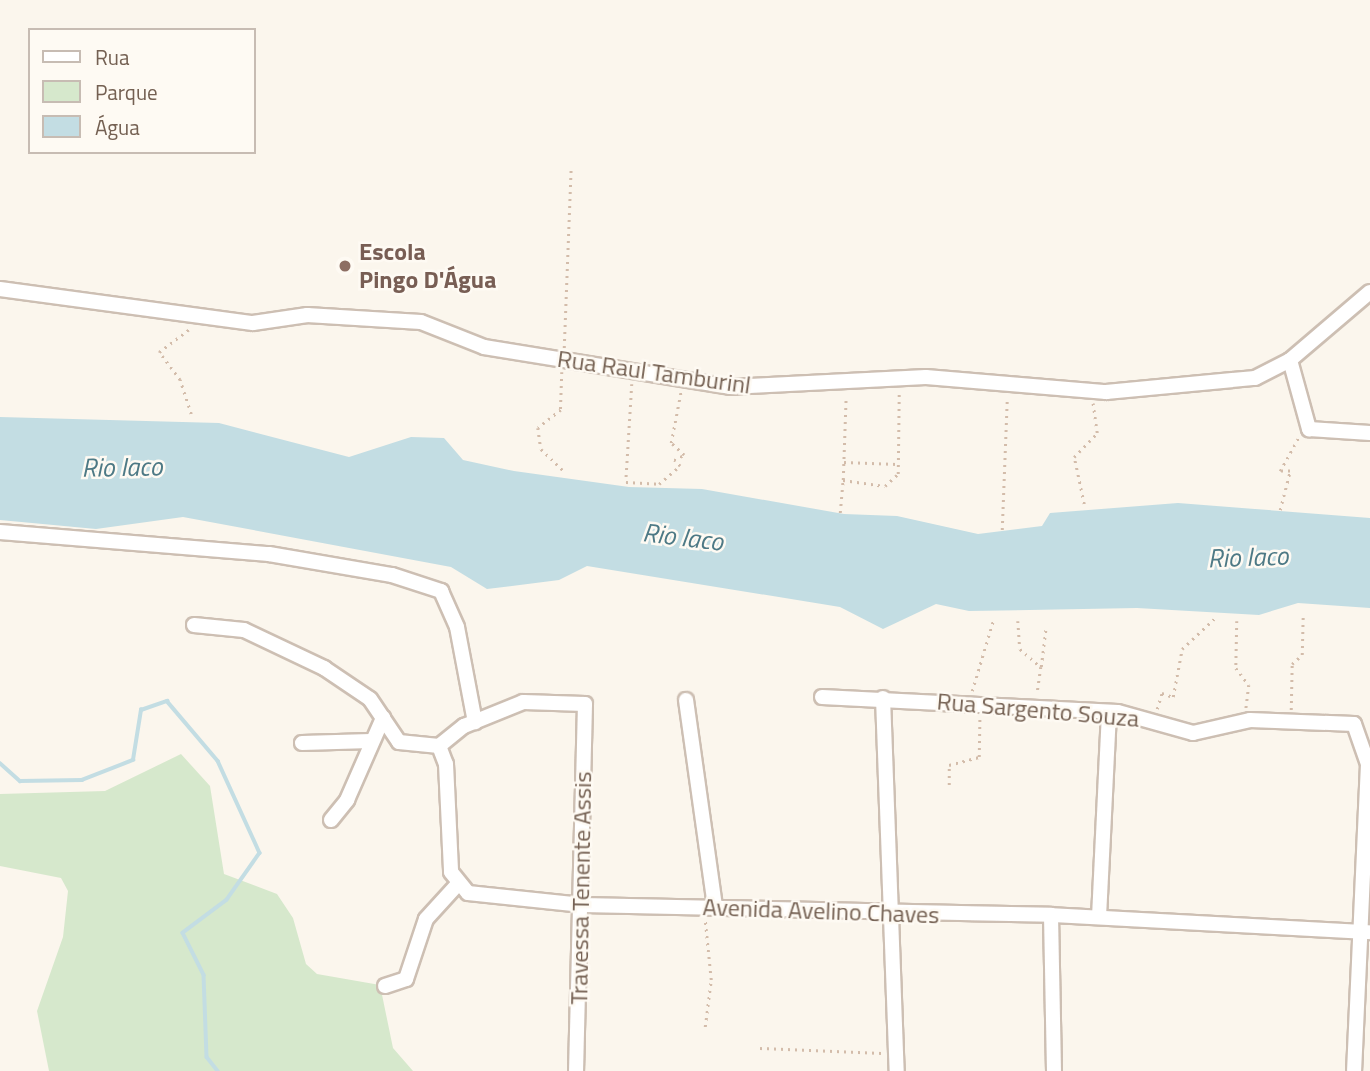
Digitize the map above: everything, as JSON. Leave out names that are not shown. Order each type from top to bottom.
[{"type":"street","name":"Rua Raul Tamburinl","points":[[0,289],[253,323],[307,315],[421,323],[484,347],[686,376],[730,387],[848,379],[1092,391],[1255,378],[1290,360],[1370,292]]},
{"type":"street","points":[[1290,360],[1309,429],[1370,433]]},
{"type":"street","points":[[0,532],[269,554],[392,575],[440,591],[457,627],[475,722],[439,746],[399,742],[370,699],[336,674],[244,630],[194,625]]},
{"type":"street","name":"Rua Sargento Souza","points":[[822,697],[883,698],[1109,712],[1154,720],[1193,733],[1247,720],[1351,722],[1369,764]]},
{"type":"street","points":[[883,698],[897,1071]]},
{"type":"street","points":[[686,700],[709,906]]},
{"type":"street","name":"Travessa Tenente Assis","points":[[475,722],[523,702],[585,704],[576,1071]]},
{"type":"street","points":[[1099,917],[1109,712]]},
{"type":"street","points":[[331,820],[346,800],[383,718]]},
{"type":"street","points":[[302,743],[371,741]]},
{"type":"street","points":[[385,986],[406,979],[426,919],[458,884],[439,746]]},
{"type":"street","points":[[1354,1071],[1365,932],[1369,764]]},
{"type":"street","name":"Avenida Avelino Chaves","points":[[458,884],[468,893],[582,905],[709,906],[891,915],[1051,915],[1365,932]]},
{"type":"street","points":[[1051,915],[1054,1071]]},
{"type":"path","points":[[563,470],[541,449],[538,428],[561,410],[571,166]]},
{"type":"path","points":[[191,314],[191,329],[159,352],[180,380],[191,414]]},
{"type":"path","points":[[634,370],[626,482],[659,484],[671,467],[680,466],[674,460],[684,455],[671,443],[686,376]]},
{"type":"path","points":[[840,513],[847,438],[840,437],[848,379]]},
{"type":"path","points":[[843,481],[885,486],[898,474],[900,380]]},
{"type":"path","points":[[1002,530],[1007,385]]},
{"type":"path","points":[[1084,504],[1074,457],[1097,433],[1092,391]]},
{"type":"path","points":[[1280,510],[1290,471],[1280,471],[1290,446],[1309,429]]},
{"type":"path","points":[[845,462],[898,464]]},
{"type":"path","points":[[1292,720],[1292,664],[1302,655],[1303,613]]},
{"type":"path","points":[[1154,720],[1162,693],[1173,697],[1178,656],[1215,618]]},
{"type":"path","points":[[949,785],[948,765],[979,757],[973,704],[992,621]]},
{"type":"path","points":[[1018,621],[1020,649],[1041,667]]},
{"type":"path","points":[[1237,621],[1236,668],[1249,685],[1247,720]]},
{"type":"path","points":[[1035,708],[1046,626]]},
{"type":"path","points":[[705,1027],[711,980],[709,906]]},
{"type":"path","points":[[760,1048],[896,1053]]},
{"type":"green space","points":[[181,754],[210,786],[224,874],[277,894],[293,918],[306,964],[317,974],[380,985],[393,1048],[413,1071],[49,1071],[37,1011],[63,937],[68,891],[61,878],[0,866],[0,794],[105,791]]},
{"type":"water","name":"Rio Iaco","points":[[0,417],[219,423],[349,457],[411,437],[444,438],[463,460],[514,471],[629,487],[702,489],[844,514],[897,516],[978,534],[1042,526],[1050,513],[1178,503],[1370,518],[1370,608],[1298,603],[1259,615],[1137,608],[969,611],[936,604],[883,629],[840,607],[587,566],[559,580],[487,589],[451,567],[183,517],[96,529],[0,520]]},
{"type":"waterway","points":[[0,763],[20,781],[82,780],[133,760],[141,710],[167,701],[218,761],[260,853],[227,900],[183,933],[204,975],[207,1057],[218,1071]]},
{"type":"place","name":"Escola Pingo D'Água","points":[[345,266]]}]
